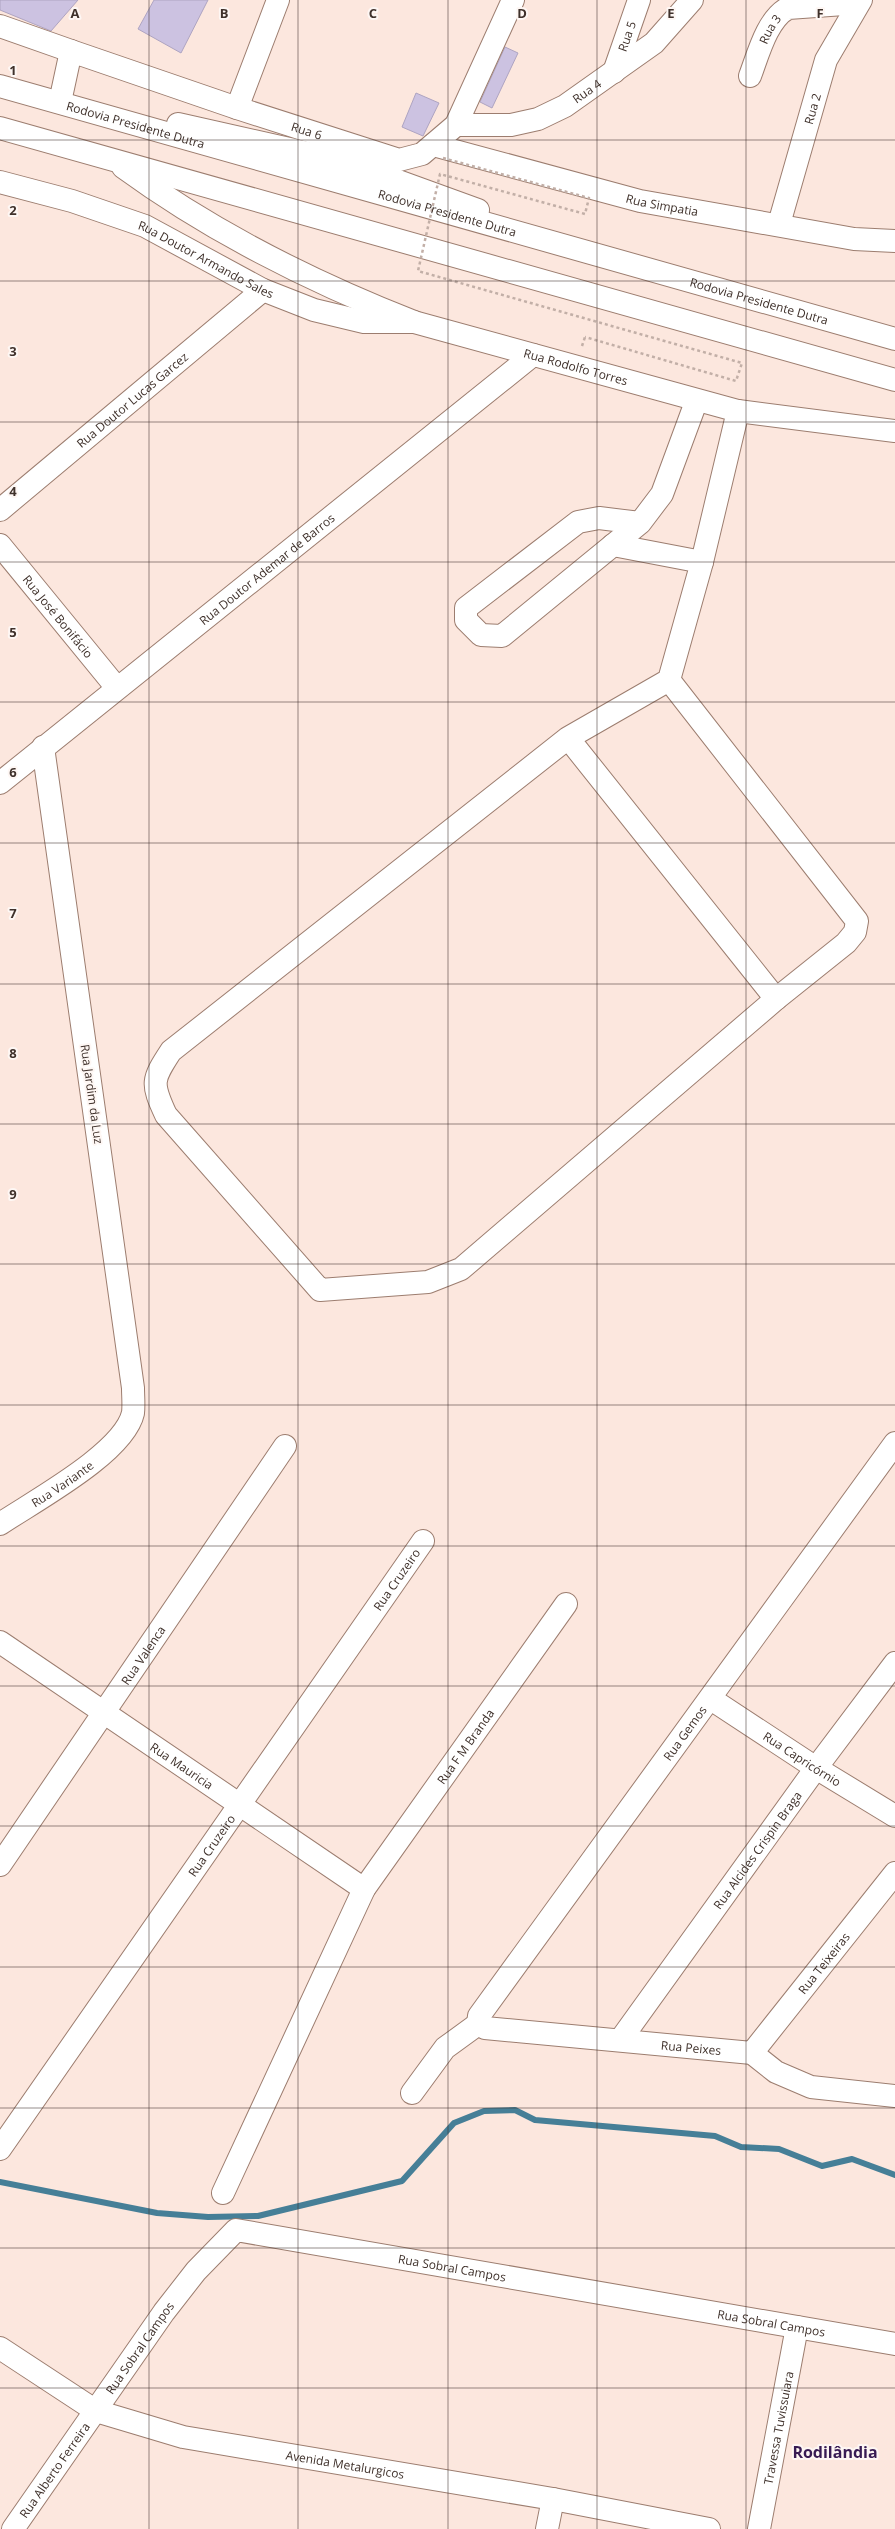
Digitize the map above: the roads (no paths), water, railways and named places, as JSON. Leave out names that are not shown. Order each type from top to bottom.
[{"type":"main road","points":[[237,108],[278,0]]},
{"type":"main road","name":"Rua 6","points":[[0,26],[237,108],[399,160],[422,154],[438,152],[456,125],[513,0]]},
{"type":"main road","name":"Rua 5","points":[[614,72],[639,0]]},
{"type":"main road","name":"Rua 4","points":[[456,125],[511,125],[538,119],[565,106],[654,43],[692,0]]},
{"type":"main road","name":"Rua 3","points":[[750,76],[767,35],[783,11],[788,8],[860,2]]},
{"type":"main road","name":"Rua 2","points":[[779,224],[826,60],[860,2]]},
{"type":"main road","points":[[60,102],[71,51]]},
{"type":"main road","name":"Rodovia Presidente Dutra","points":[[0,86],[579,252],[895,339]]},
{"type":"main road","points":[[0,128],[111,158],[895,380]]},
{"type":"main road","name":"Rua Simpatia","points":[[438,152],[640,201],[779,224],[854,239],[895,241]]},
{"type":"main road","points":[[111,158],[189,213],[328,287],[414,322]]},
{"type":"main road","name":"Rua Doutor Armando Sales","points":[[0,182],[72,201],[145,226],[263,290],[314,310],[364,322],[414,322]]},
{"type":"main road","name":"Rua Doutor Lucas Garcez","points":[[0,510],[263,290]]},
{"type":"main road","name":"Rua Rodolfo Torres","points":[[414,322],[576,366],[696,402],[738,411],[895,431]]},
{"type":"main road","name":"Rua Doutor Ademar de Barros","points":[[0,783],[533,355]]},
{"type":"main road","points":[[640,523],[599,518],[578,522],[466,608],[466,620],[481,635],[502,636],[640,523],[662,494],[696,402]]},
{"type":"main road","points":[[669,680],[857,921],[855,932],[846,943],[776,999],[461,1269],[428,1282],[320,1290],[166,1115],[155,1091],[157,1073],[171,1051],[568,738],[669,680],[702,562],[738,411]]},
{"type":"main road","name":"Rua José Bonifácio","points":[[0,545],[117,688]]},
{"type":"main road","points":[[612,545],[702,562]]},
{"type":"main road","points":[[568,738],[776,999]]},
{"type":"main road","name":"Rua Jardim da Luz","points":[[44,747],[133,1388],[133,1413],[120,1438]]},
{"type":"main road","name":"Rua Variante","points":[[0,1524],[99,1457],[120,1438]]},
{"type":"main road","name":"Rua Gemos","points":[[478,2024],[479,2016],[711,1699],[895,1443]]},
{"type":"main road","name":"Rua Valenca","points":[[0,1864],[285,1446]]},
{"type":"main road","name":"Rua Cruzeiro","points":[[0,2149],[239,1803],[423,1541]]},
{"type":"main road","name":"Rua F M Branda","points":[[223,2193],[364,1889],[566,1604]]},
{"type":"main road","name":"Rua Mauricia","points":[[0,1642],[364,1889]]},
{"type":"main road","name":"Rua Alcides Crispin Braga","points":[[621,2039],[816,1768],[895,1663]]},
{"type":"main road","name":"Rua Capricórnio","points":[[711,1699],[816,1768],[895,1816]]},
{"type":"main road","name":"Rua Teixeiras","points":[[752,2053],[895,1873]]},
{"type":"main road","points":[[412,2093],[445,2048],[478,2024]]},
{"type":"main road","name":"Rua Peixes","points":[[478,2024],[485,2028],[621,2039],[752,2053]]},
{"type":"main road","points":[[752,2053],[776,2072],[811,2087],[895,2096]]},
{"type":"main road","name":"Rua Sobral Campos","points":[[96,2411],[164,2312],[196,2271],[236,2230],[895,2344]]},
{"type":"main road","name":"Travessa Tuvissuiara","points":[[759,2529],[797,2327]]},
{"type":"main road","name":"Avenida Metalurgicos","points":[[0,2348],[96,2411],[183,2438],[553,2499],[709,2529]]},
{"type":"main road","name":"Rua Alberto Ferreira","points":[[13,2529],[96,2411]]},
{"type":"main road","points":[[547,2529],[553,2499]]},
{"type":"waterway","points":[[0,2182],[157,2213],[208,2217],[258,2216],[402,2181],[454,2123],[484,2111],[515,2110],[535,2120],[715,2136],[741,2147],[779,2149],[822,2166],[852,2159],[895,2175]]},
{"type":"district","name":"Rodilândia","points":[[835,2452]]}]
